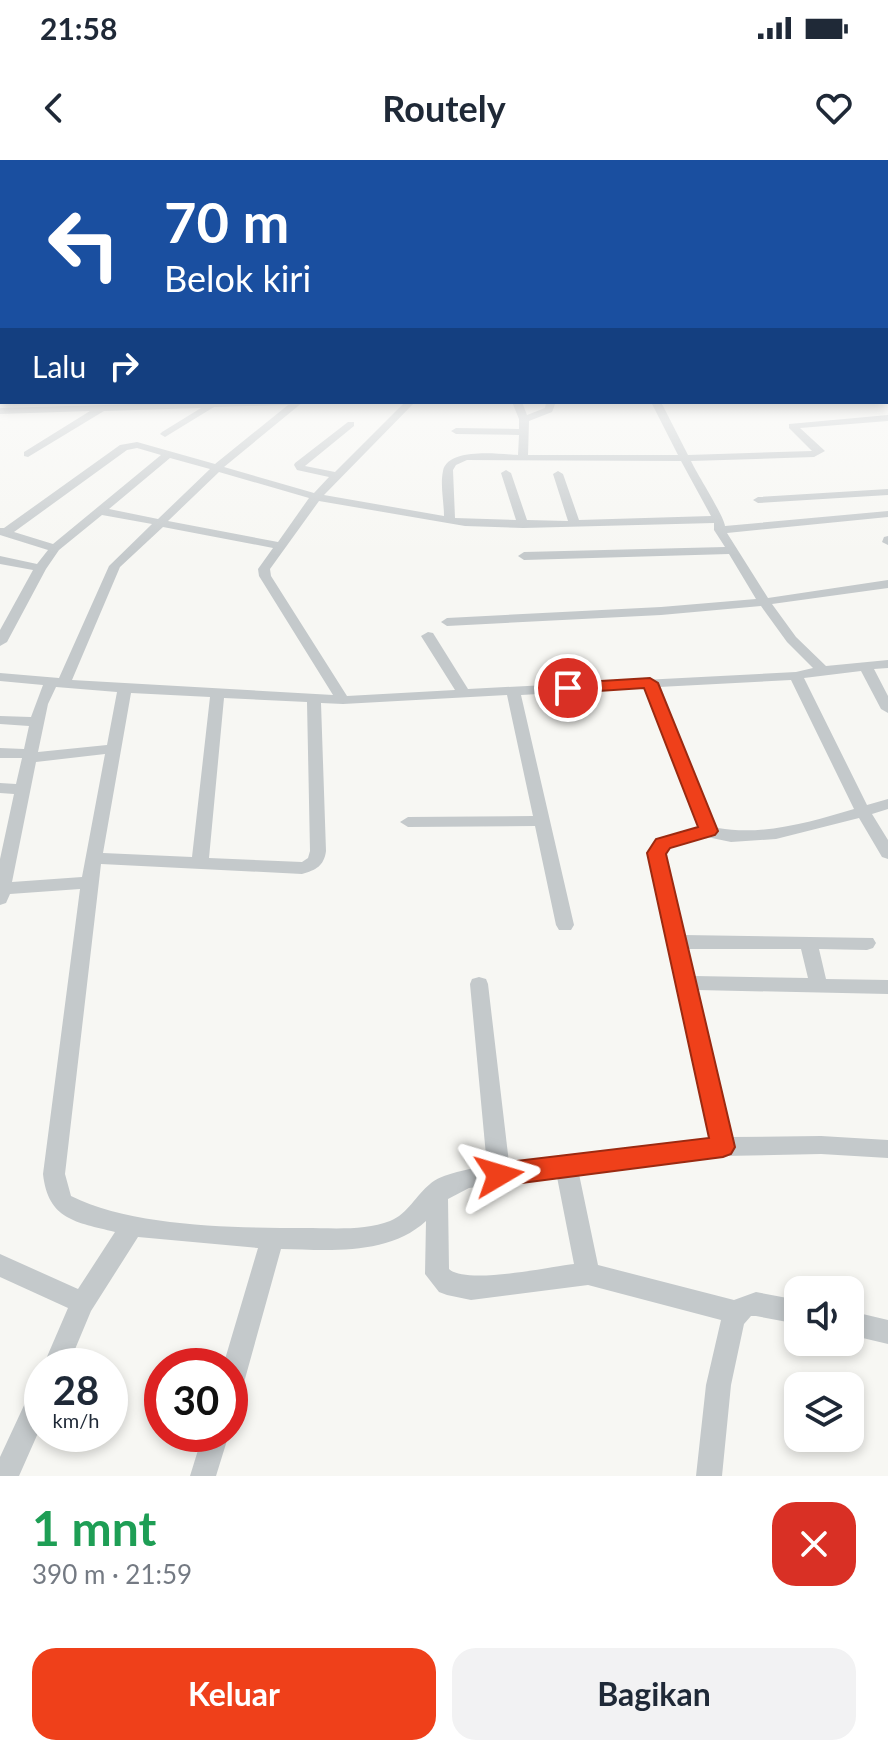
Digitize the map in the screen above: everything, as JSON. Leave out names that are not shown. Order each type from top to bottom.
[{"type":"street","points":[[28,454],[61,433]]},
{"type":"street","points":[[89,882],[2,894],[8,827],[24,790],[41,704],[58,682],[115,566],[157,522],[259,433]]},
{"type":"street","points":[[337,476],[299,465],[339,433]]},
{"type":"street","points":[[343,700],[265,576],[264,569],[316,497],[379,433]]},
{"type":"street","points":[[523,456],[525,433]]},
{"type":"street","points":[[671,433],[763,602],[802,653],[823,670]]},
{"type":"street","points":[[450,521],[448,470],[452,463],[472,457],[683,457],[818,453],[819,450],[800,433]]},
{"type":"street","points":[[3,532],[124,447],[139,445],[316,497],[450,521],[523,525],[720,524],[887,516]]},
{"type":"street","points":[[0,642],[40,568],[55,548],[169,454]]},
{"type":"street","points":[[506,473],[523,525]]},
{"type":"street","points":[[558,474],[575,524]]},
{"type":"street","points":[[758,500],[888,492]]},
{"type":"street","points":[[100,511],[280,546]]},
{"type":"street","points":[[3,532],[55,548]]},
{"type":"street","points":[[524,556],[733,550]]},
{"type":"street","points":[[0,560],[40,568]]},
{"type":"street","points":[[447,622],[661,611],[763,602],[888,584]]},
{"type":"street","points":[[428,636],[465,695]]},
{"type":"street","points":[[0,677],[125,689],[343,700],[796,676],[823,670],[888,664]]},
{"type":"street","points":[[866,667],[888,709]]},
{"type":"street","points":[[796,676],[863,812],[888,853]]},
{"type":"street","points":[[650,683],[709,831]]},
{"type":"street","points":[[125,689],[89,882],[54,1174],[62,1202],[74,1210],[132,1226],[272,1240],[390,1232],[411,1220],[437,1191],[456,1181],[723,1147],[821,1145],[888,1149]]},
{"type":"street","points":[[513,692],[565,925]]},
{"type":"street","points":[[200,863],[217,695]]},
{"type":"street","points":[[93,858],[302,868],[316,861],[314,699]]},
{"type":"street","points":[[0,720],[37,722]]},
{"type":"street","points":[[0,753],[31,756],[113,749]]},
{"type":"street","points":[[0,788],[24,790]]},
{"type":"street","points":[[723,1147],[657,850],[663,844],[709,831],[723,836],[778,832],[888,804]]},
{"type":"street","points":[[408,822],[541,821]]},
{"type":"street","points":[[676,942],[867,943]]},
{"type":"street","points":[[808,943],[819,986]]},
{"type":"street","points":[[686,983],[888,987]]},
{"type":"street","points":[[479,984],[499,1175]]},
{"type":"street","points":[[566,1166],[588,1274]]},
{"type":"street","points":[[437,1191],[435,1258],[437,1277],[443,1282],[471,1288],[588,1274],[735,1312],[754,1304],[784,1309]]},
{"type":"street","points":[[63,1348],[83,1303],[132,1226]]},
{"type":"street","points":[[241,1348],[272,1240]]},
{"type":"street","points":[[0,1265],[83,1303]]},
{"type":"street","points":[[709,1476],[720,1373],[735,1312]]},
{"type":"street","points":[[864,1326],[888,1332]]},
{"type":"street","points":[[6,1462],[24,1428]]},
{"type":"street","points":[[203,1476],[210,1452]]},
{"type":"route","points":[[499,1175],[723,1147],[657,853],[660,845],[709,831],[650,683],[568,688]]}]
